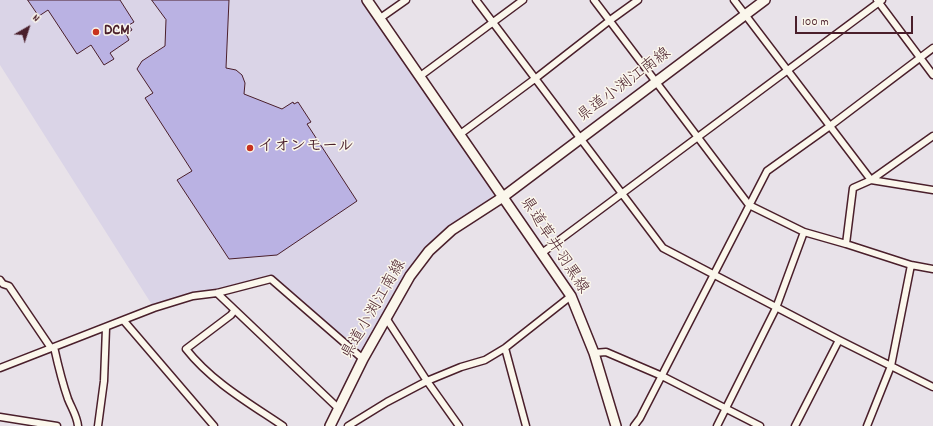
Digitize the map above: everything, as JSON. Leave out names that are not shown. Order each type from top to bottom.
[{"type":"main road","points":[[367,0],[459,135],[503,196]]},
{"type":"main road","name":"県道小渕江南線","points":[[330,426],[363,359],[386,318],[410,276],[429,251],[452,230],[503,196],[764,0]]},
{"type":"main road","name":"県道草井羽黒線","points":[[503,196],[570,296],[594,353],[616,426]]},
{"type":"street","points":[[380,19],[406,0]]},
{"type":"street","points":[[476,0],[663,248],[713,276],[933,387]]},
{"type":"street","points":[[419,77],[523,0]]},
{"type":"street","points":[[594,0],[749,205],[804,232],[911,265],[933,268]]},
{"type":"street","points":[[459,135],[638,0]]},
{"type":"street","points":[[734,0],[871,180],[933,190]]},
{"type":"street","points":[[542,253],[879,1],[933,76]]},
{"type":"street","points":[[634,426],[640,418],[662,376],[767,171],[830,126],[933,48]]},
{"type":"street","points":[[846,244],[853,188],[871,180],[933,136]]},
{"type":"street","points":[[717,426],[776,308],[804,232]]},
{"type":"street","points":[[867,426],[891,366],[911,265]]},
{"type":"street","points":[[0,367],[106,328],[154,308],[193,296],[217,293],[272,279],[363,359]]},
{"type":"street","points":[[0,280],[3,284],[9,286],[53,348],[59,374],[77,418],[78,426]]},
{"type":"street","points":[[217,293],[234,311],[338,408]]},
{"type":"street","points":[[348,426],[387,402],[427,381],[461,367],[485,360],[505,348],[570,296]]},
{"type":"street","points":[[234,311],[231,315],[186,349],[197,363],[216,380],[283,426]]},
{"type":"street","points":[[386,318],[427,381],[459,426]]},
{"type":"street","points":[[124,321],[214,426]]},
{"type":"street","points":[[98,426],[104,381],[106,328]]},
{"type":"street","points":[[795,426],[839,340]]},
{"type":"street","points":[[505,348],[526,426]]},
{"type":"street","points":[[594,353],[606,352],[662,376],[760,426]]},
{"type":"street","points":[[0,417],[57,426]]},
{"type":"shaded area","points":[[0,0],[368,0],[503,197],[429,251],[363,359],[271,279],[154,308],[0,65]]},
{"type":"building","name":"DCM","points":[[28,0],[120,0],[134,22],[129,25],[132,30],[126,34],[129,40],[110,53],[114,59],[104,65],[91,45],[77,54],[48,10],[39,16]]},
{"type":"building","name":"イオンモール","points":[[152,0],[229,0],[226,68],[236,70],[242,75],[245,83],[244,94],[282,109],[293,102],[294,104],[298,102],[311,122],[307,124],[357,201],[277,255],[229,259],[177,180],[192,171],[145,98],[153,93],[137,69],[142,61],[165,46],[166,20]]},
{"type":"place","name":"DCM","points":[[96,32]]},
{"type":"place","name":"イオンモール","points":[[250,148]]}]
